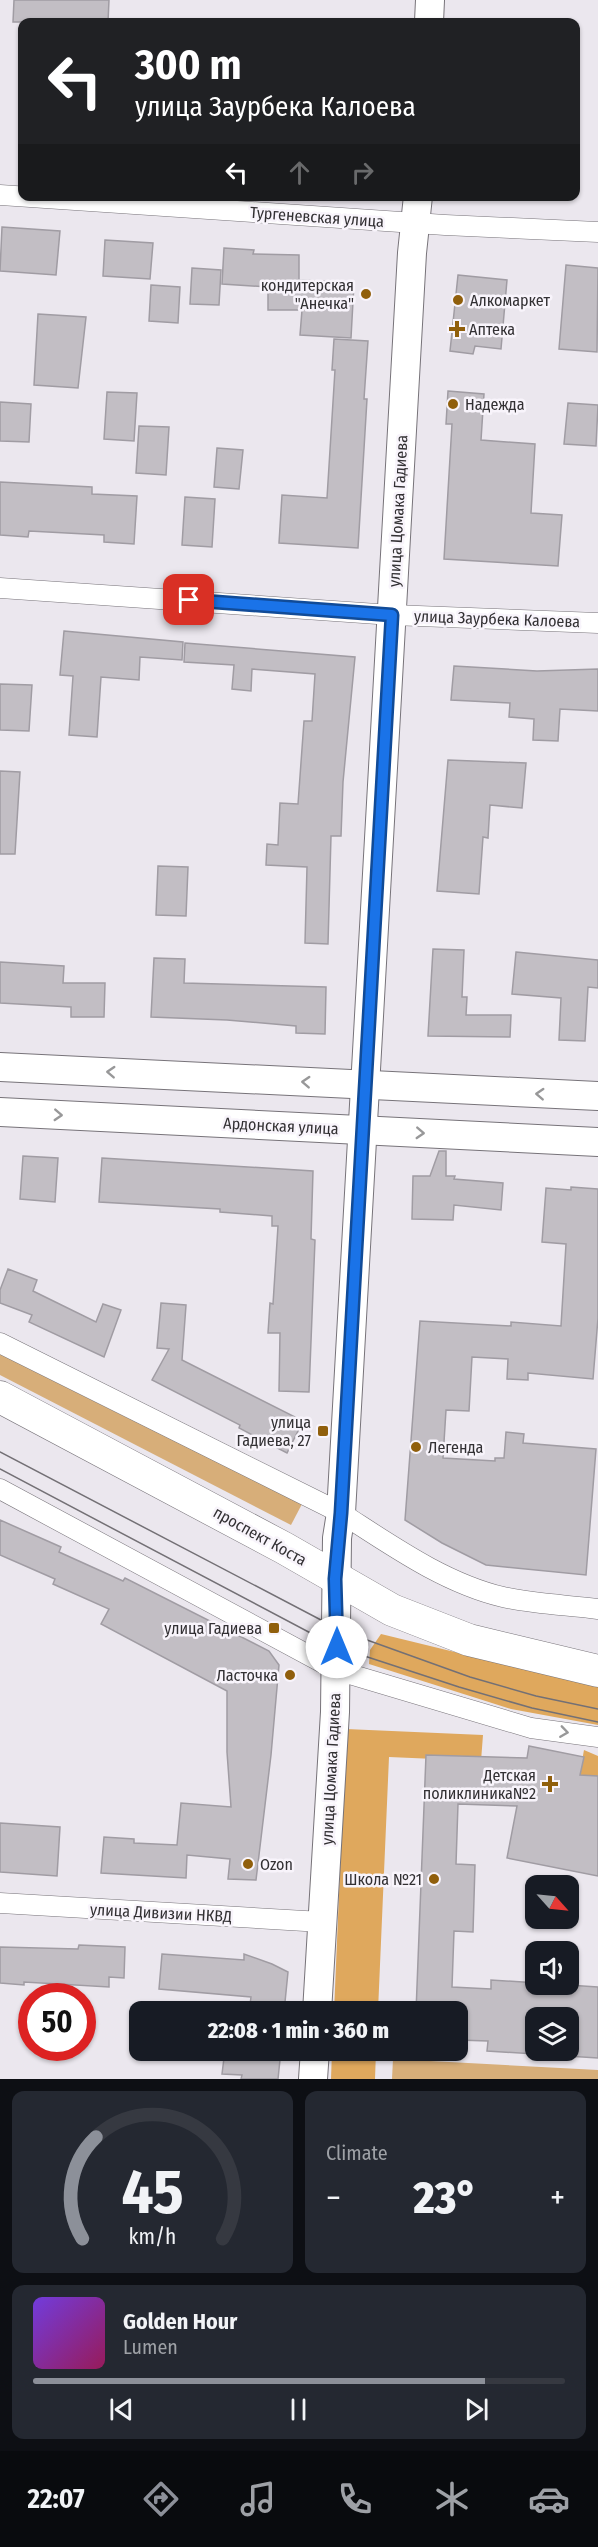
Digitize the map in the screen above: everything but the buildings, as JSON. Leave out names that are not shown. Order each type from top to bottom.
[{"type":"main road","points":[[429,18],[430,0]]},
{"type":"main road","name":"улица Цомака Гадиева","points":[[318,2001],[336,1670],[335,1579],[341,1513],[412,253],[417,210]]},
{"type":"main road","points":[[0,1067],[598,1096]]},
{"type":"main road","name":"Ардонская улица","points":[[0,1112],[598,1143]]},
{"type":"main road","name":"проспект Коста","points":[[0,1397],[273,1542],[392,1610],[469,1640],[598,1671]]},
{"type":"main road","points":[[314,2079],[315,2061]]},
{"type":"street","name":"Тургеневская улица","points":[[0,195],[18,196]]},
{"type":"street","name":"Тургеневская улица","points":[[167,201],[417,210],[598,232]]},
{"type":"street","name":"улица Заурбека Калоева","points":[[0,588],[392,615],[598,623]]},
{"type":"street","points":[[0,1343],[341,1513],[446,1576],[493,1593],[598,1609]]},
{"type":"street","points":[[0,1489],[336,1670],[531,1728],[598,1737]]},
{"type":"street","name":"улица Дивизии НКВД","points":[[0,1903],[322,1922]]},
{"type":"shaded area","points":[[0,1349],[302,1504],[291,1525],[0,1375]]},
{"type":"shaded area","points":[[381,1634],[598,1687],[598,1725],[511,1709],[369,1664],[370,1650]]},
{"type":"shaded area","points":[[346,1729],[483,1735],[481,1761],[389,1757],[378,2001],[334,2001]]},
{"type":"shaded area","points":[[584,1750],[598,1756],[598,1814],[573,1811]]},
{"type":"shaded area","points":[[332,2061],[376,2061],[375,2079],[331,2079]]},
{"type":"shaded area","points":[[393,2061],[598,2070],[598,2079],[392,2079]]},
{"type":"tram line","points":[[0,1452],[342,1631],[470,1677],[536,1696],[598,1709]]},
{"type":"tram line","points":[[0,1469],[337,1647],[532,1708],[598,1722]]},
{"type":"place","name":"кондитерская \"Анечка\"","points":[[366,294]]},
{"type":"place","name":"Алкомаркет","points":[[458,300]]},
{"type":"place","name":"Аптека","points":[[457,329]]},
{"type":"place","name":"Надежда","points":[[453,404]]},
{"type":"place","name":"улица Гадиева, 27","points":[[323,1431]]},
{"type":"place","name":"Легенда","points":[[416,1447]]},
{"type":"place","name":"улица Гадиева","points":[[274,1628]]},
{"type":"place","name":"Ласточка","points":[[290,1675]]},
{"type":"place","name":"Детская поликлиника№2","points":[[550,1784]]},
{"type":"place","name":"Ozon","points":[[248,1864]]},
{"type":"place","name":"Школа №21","points":[[434,1879]]},
{"type":"route","points":[[189,600],[392,615],[341,1513],[337,1538],[335,1579],[337,1647]]}]
